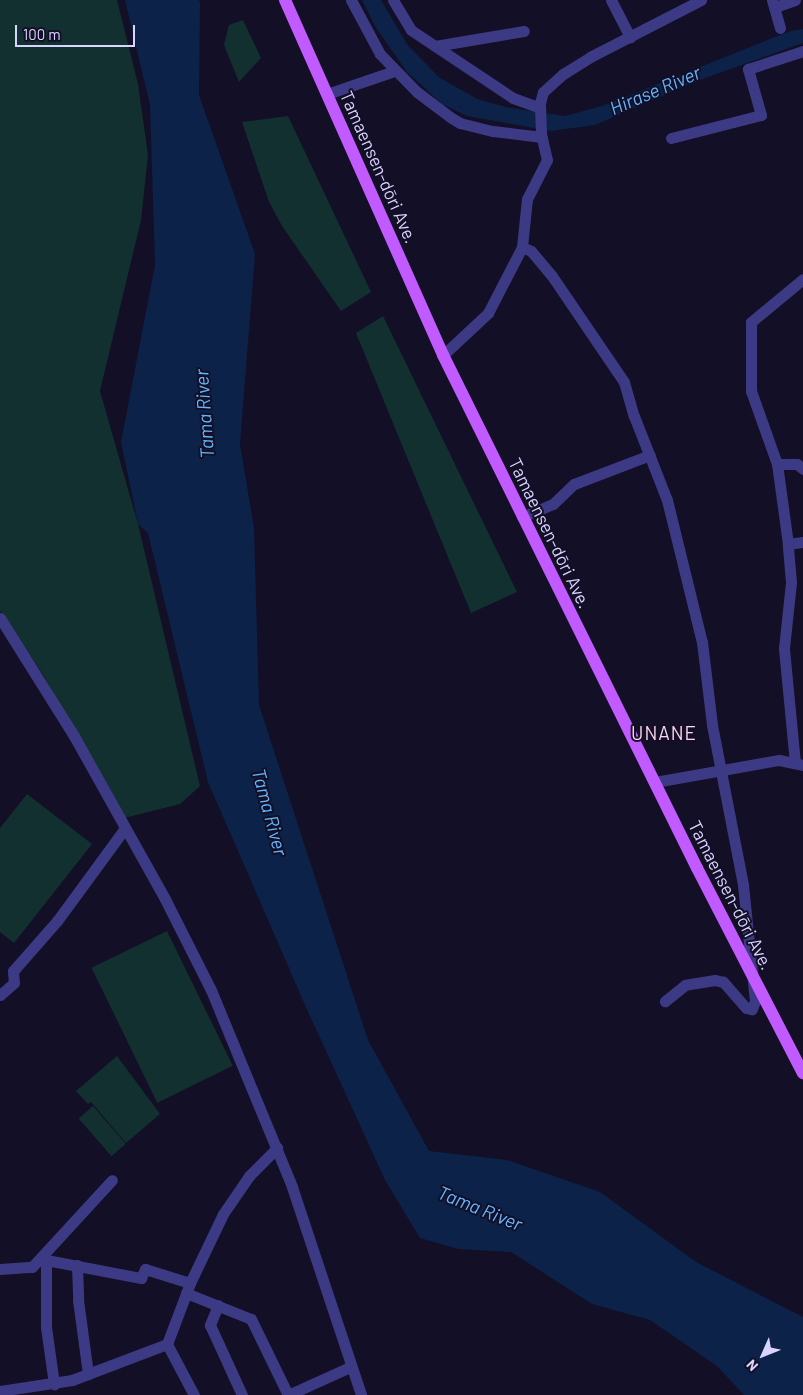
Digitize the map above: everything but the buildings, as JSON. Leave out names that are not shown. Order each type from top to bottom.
[{"type":"main road","name":"Tamaensen-dōri Ave.","points":[[285,0],[443,355],[654,782],[803,1073]]},
{"type":"street","points":[[351,0],[372,42],[394,71],[460,123],[493,131],[541,136]]},
{"type":"street","points":[[393,0],[411,30],[513,98],[541,110]]},
{"type":"street","points":[[611,0],[630,37]]},
{"type":"street","points":[[443,355],[488,313],[522,247],[527,199],[547,160],[541,136],[543,92],[563,74],[701,0]]},
{"type":"street","points":[[780,28],[774,4],[795,0]]},
{"type":"street","points":[[434,46],[524,31]]},
{"type":"street","points":[[671,138],[761,116],[748,70],[803,51]]},
{"type":"street","points":[[327,94],[394,71]]},
{"type":"street","points":[[522,247],[531,251],[552,276],[620,375],[669,508],[696,615],[743,885],[753,974],[751,986],[755,1001],[752,1009],[746,1008],[723,982],[715,980],[685,985],[665,1001]]},
{"type":"street","points":[[654,782],[779,760],[799,764],[784,648],[791,582],[788,544],[777,464],[751,391],[751,322],[802,282]]},
{"type":"street","points":[[522,517],[553,504],[574,484],[650,454]]},
{"type":"street","points":[[777,464],[797,464],[803,469]]},
{"type":"street","points":[[788,544],[803,542]]},
{"type":"street","points":[[0,618],[74,736],[166,899],[211,990],[277,1148],[350,1367],[362,1395]]},
{"type":"street","points":[[0,995],[14,983],[12,971],[57,921],[125,828]]},
{"type":"street","points":[[194,1395],[167,1344],[188,1288],[223,1214],[254,1170],[277,1148]]},
{"type":"street","points":[[0,1269],[32,1266],[44,1259],[112,1180]]},
{"type":"street","points":[[44,1259],[141,1278],[145,1269],[251,1319],[288,1395],[350,1367]]},
{"type":"street","points":[[44,1259],[46,1328],[54,1384]]},
{"type":"street","points":[[77,1265],[78,1300],[88,1374]]},
{"type":"street","points":[[218,1305],[210,1325],[242,1395]]},
{"type":"street","points":[[0,1391],[54,1384],[88,1374],[167,1344]]},
{"type":"green space","points":[[0,0],[117,0],[138,84],[148,155],[141,220],[100,391],[138,524],[200,786],[180,804],[124,818],[42,673],[0,611]]},
{"type":"green space","points":[[243,20],[261,58],[239,82],[224,45],[229,25]]},
{"type":"green space","points":[[288,116],[371,292],[341,311],[282,226],[269,202],[242,122]]},
{"type":"green space","points":[[383,316],[517,592],[471,613],[356,333]]},
{"type":"green space","points":[[27,794],[92,844],[14,943],[0,932],[0,828]]},
{"type":"green space","points":[[167,931],[233,1066],[157,1103],[92,968]]},
{"type":"green space","points":[[117,1056],[160,1114],[126,1143],[91,1102],[88,1104],[76,1091]]},
{"type":"green space","points":[[93,1106],[126,1144],[111,1156],[79,1118]]},
{"type":"water","name":"Tama River","points":[[125,0],[199,0],[200,3],[199,95],[255,254],[240,444],[254,528],[259,705],[368,1040],[429,1151],[507,1160],[600,1192],[696,1262],[803,1317],[803,1395],[744,1395],[717,1366],[650,1320],[592,1304],[511,1252],[458,1249],[420,1238],[385,1180],[305,1005],[208,782],[148,533],[138,524],[121,442],[155,265],[150,105]]},
{"type":"water","points":[[362,0],[381,0],[407,44],[415,68],[462,108],[474,110],[491,105],[565,116],[605,105],[790,31],[803,29],[803,43],[697,81],[595,125],[551,131],[467,116],[442,104],[407,72],[376,28]]},
{"type":"waterway","name":"Hirase River","points":[[399,47],[434,83],[475,106],[502,113]]},
{"type":"district","name":"UNANE","points":[[664,733]]}]
